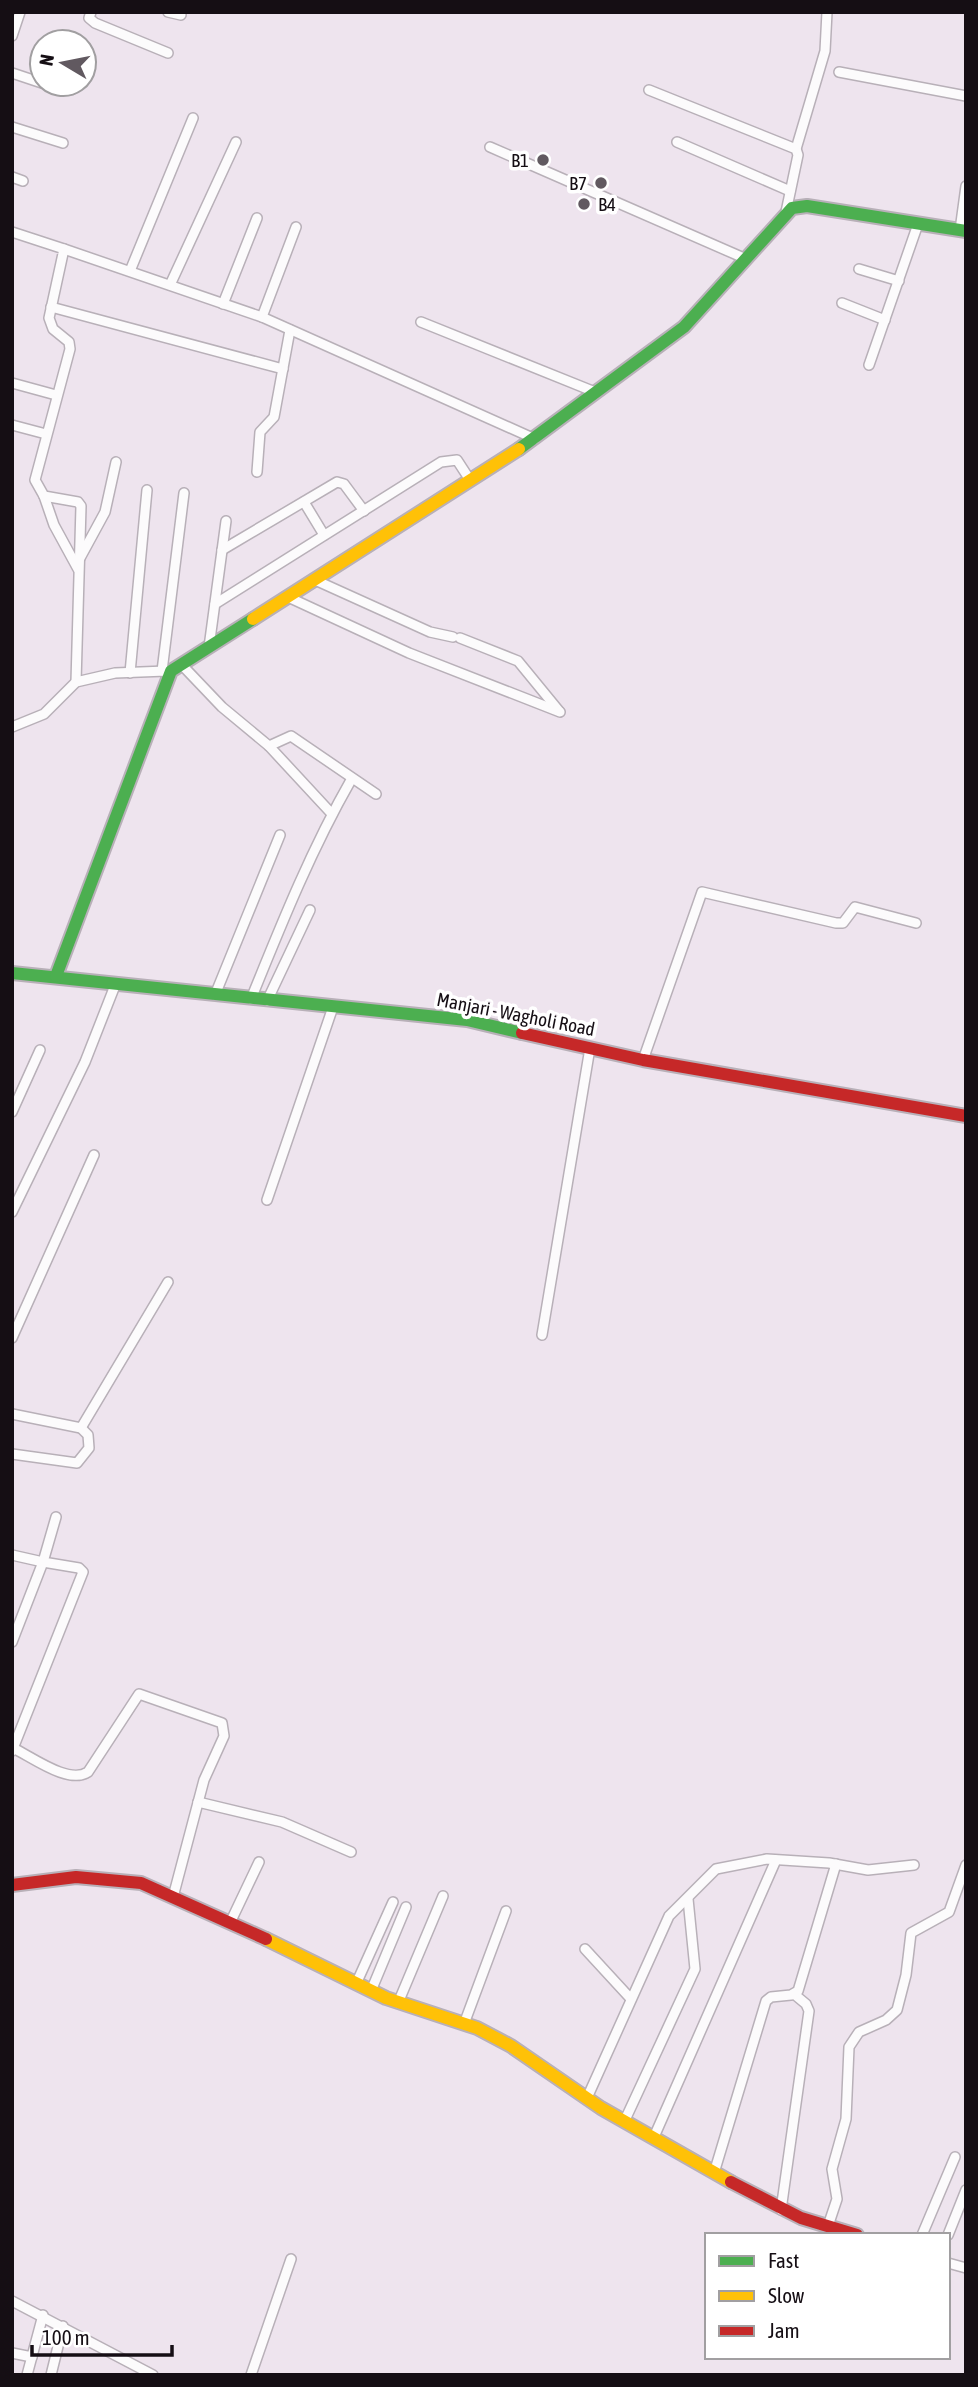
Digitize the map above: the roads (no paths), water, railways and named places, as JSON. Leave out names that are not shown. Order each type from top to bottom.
[{"type":"street","points":[[12,36],[20,12]]},
{"type":"street","points":[[91,12],[89,18],[95,23],[168,53]]},
{"type":"street","points":[[168,12],[181,15]]},
{"type":"street","points":[[12,727],[44,714],[76,682],[172,669],[209,647],[535,439],[595,391],[684,327],[786,212],[798,155],[796,149],[825,51],[827,12]]},
{"type":"street","points":[[839,72],[966,96]]},
{"type":"street","points":[[649,90],[796,149]]},
{"type":"street","points":[[130,271],[193,118]]},
{"type":"street","points":[[12,127],[63,143]]},
{"type":"street","points":[[170,285],[236,142]]},
{"type":"street","points":[[677,142],[790,191]]},
{"type":"street","points":[[490,148],[744,258]]},
{"type":"street","points":[[12,177],[23,181]]},
{"type":"street","points":[[786,212],[807,206],[963,231],[966,186]]},
{"type":"street","points":[[223,304],[257,218]]},
{"type":"street","points":[[869,365],[918,224]]},
{"type":"street","points":[[262,317],[296,227]]},
{"type":"street","points":[[12,232],[262,317],[535,439]]},
{"type":"street","points":[[64,248],[51,307],[50,325],[69,345],[35,480],[54,525],[79,570]]},
{"type":"street","points":[[859,269],[899,281]]},
{"type":"street","points":[[842,303],[885,320]]},
{"type":"street","points":[[51,307],[283,369]]},
{"type":"street","points":[[421,322],[595,391]]},
{"type":"street","points":[[257,472],[260,432],[264,425],[273,422],[290,330]]},
{"type":"street","points":[[12,383],[57,395]]},
{"type":"street","points":[[12,425],[46,435]]},
{"type":"street","points":[[215,604],[447,460],[457,460],[470,480]]},
{"type":"street","points":[[79,559],[105,512],[116,463]]},
{"type":"street","points":[[222,550],[341,482],[364,511]]},
{"type":"street","points":[[130,673],[146,490]]},
{"type":"street","points":[[56,976],[172,669],[184,493]]},
{"type":"street","points":[[44,496],[80,504],[76,682]]},
{"type":"street","points":[[304,502],[324,536]]},
{"type":"street","points":[[209,647],[226,521]]},
{"type":"street","points":[[288,597],[409,653],[560,712],[518,661],[456,637],[430,632],[315,580]]},
{"type":"street","points":[[172,669],[269,746],[332,814]]},
{"type":"street","points":[[269,746],[291,736],[351,780],[376,794]]},
{"type":"street","points":[[251,999],[332,814],[351,780]]},
{"type":"street","points":[[215,995],[280,835]]},
{"type":"street","points":[[643,1060],[702,892],[840,924],[855,907],[916,923]]},
{"type":"street","points":[[267,1000],[310,910]]},
{"type":"street","name":"Manjari - Wagholi Road","points":[[12,973],[467,1020],[643,1060],[966,1116]]},
{"type":"street","points":[[12,1212],[85,1062],[116,984]]},
{"type":"street","points":[[267,1200],[333,1007]]},
{"type":"street","points":[[542,1335],[590,1048]]},
{"type":"street","points":[[12,1112],[40,1051]]},
{"type":"street","points":[[12,1338],[94,1156]]},
{"type":"street","points":[[81,1428],[168,1282]]},
{"type":"street","points":[[12,1414],[81,1428],[88,1435],[89,1448],[77,1463],[12,1454]]},
{"type":"street","points":[[12,1642],[43,1562],[56,1517]]},
{"type":"street","points":[[12,1555],[79,1568],[83,1572],[13,1749],[68,1775],[82,1776],[88,1772],[136,1695],[147,1695],[216,1720],[224,1727],[224,1736],[198,1801],[173,1897]]},
{"type":"street","points":[[198,1801],[282,1822],[351,1853]]},
{"type":"street","points":[[587,2098],[669,1916],[716,1869],[759,1859],[836,1864],[868,1870],[914,1865]]},
{"type":"street","points":[[654,2137],[776,1860]]},
{"type":"street","points":[[230,1923],[259,1862]]},
{"type":"street","points":[[714,2173],[766,2001],[771,1997],[794,1994],[800,1987],[836,1864]]},
{"type":"street","points":[[828,2226],[837,2199],[832,2169],[846,2119],[849,2047],[859,2032],[886,2020],[897,2010],[906,1975],[911,1933],[948,1912],[966,1865]]},
{"type":"street","points":[[12,1885],[76,1877],[141,1883],[398,2003],[464,2024],[511,2046],[587,2098],[781,2210],[851,2233]]},
{"type":"street","points":[[398,2003],[443,1896]]},
{"type":"street","points":[[625,2120],[695,1969],[688,1899]]},
{"type":"street","points":[[356,1984],[393,1902]]},
{"type":"street","points":[[372,1991],[406,1907]]},
{"type":"street","points":[[464,2024],[506,1911]]},
{"type":"street","points":[[585,1949],[631,1999]]},
{"type":"street","points":[[781,2210],[809,2011],[806,2004],[794,1994]]},
{"type":"street","points":[[923,2233],[955,2157]]},
{"type":"street","points":[[949,2233],[966,2190]]},
{"type":"street","points":[[251,2375],[291,2259]]},
{"type":"street","points":[[12,2301],[63,2326],[138,2371],[153,2375]]},
{"type":"street","points":[[27,2375],[43,2315]]},
{"type":"street","points":[[51,2375],[63,2326]]},
{"type":"street","points":[[12,2353],[32,2357]]},
{"type":"place","name":"B1","points":[[543,160]]},
{"type":"place","name":"B7","points":[[601,183]]},
{"type":"place","name":"B4","points":[[584,204]]}]
